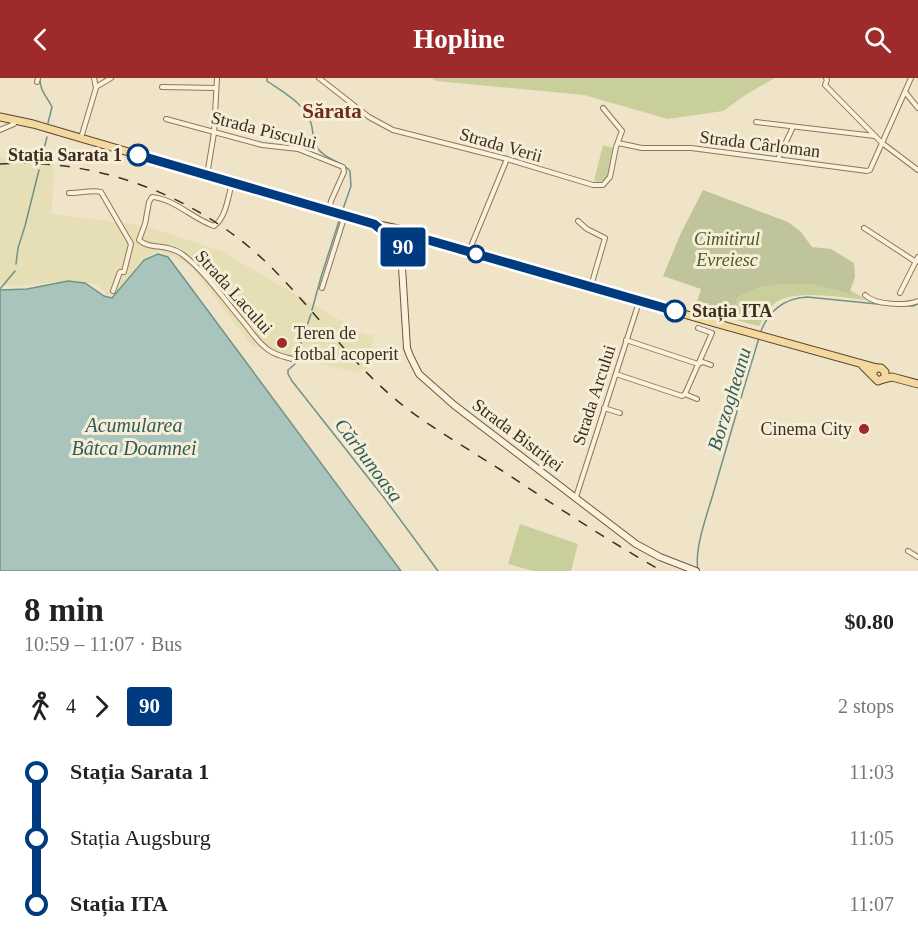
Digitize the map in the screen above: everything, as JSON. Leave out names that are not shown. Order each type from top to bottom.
[{"type":"main road","points":[[0,117],[405,231],[469,252],[918,381]]},
{"type":"main road","points":[[374,224],[402,247],[428,240]]},
{"type":"main road","points":[[396,243],[396,233],[405,231]]},
{"type":"main road","points":[[405,231],[410,235],[409,244]]},
{"type":"main road","name":"Strada Bistriței","points":[[396,243],[402,267]]},
{"type":"main road","name":"Strada Bistriței","points":[[409,244],[403,255],[402,267],[407,348],[419,374],[454,405],[636,544],[660,557],[694,570]]},
{"type":"main road","points":[[861,364],[878,381],[892,376],[918,381]]},
{"type":"main road","points":[[873,376],[873,371],[880,370]]},
{"type":"main road","points":[[880,370],[885,375],[884,379]]},
{"type":"street","points":[[81,139],[96,88],[94,78]]},
{"type":"street","points":[[96,88],[111,78]]},
{"type":"street","points":[[207,175],[214,133],[217,78]]},
{"type":"street","name":"Strada Verii","points":[[319,78],[362,112],[385,126],[593,185],[603,185],[610,177],[622,131],[603,108]]},
{"type":"street","points":[[826,78],[825,85],[875,136],[918,170]]},
{"type":"street","points":[[882,143],[911,78]]},
{"type":"street","points":[[162,87],[216,88]]},
{"type":"street","points":[[905,92],[918,108]]},
{"type":"street","name":"Strada Piscului","points":[[166,119],[262,145],[298,149],[344,167],[329,211]]},
{"type":"street","points":[[0,130],[14,124],[15,120]]},
{"type":"street","points":[[756,122],[875,136]]},
{"type":"street","points":[[778,159],[793,127]]},
{"type":"street","name":"Strada Cârloman","points":[[618,142],[642,148],[691,148],[867,171],[870,170],[882,143]]},
{"type":"street","points":[[469,252],[507,159]]},
{"type":"street","name":"Strada Lacului","points":[[232,183],[222,216],[214,226],[171,203],[152,197],[139,240],[146,245],[173,248],[184,256],[212,285],[258,342],[273,353],[292,359]]},
{"type":"street","points":[[69,193],[102,192],[131,244],[124,272],[120,272],[113,291]]},
{"type":"street","points":[[322,288],[345,215]]},
{"type":"street","points":[[578,221],[605,238],[591,287]]},
{"type":"street","points":[[864,228],[917,260],[900,293]]},
{"type":"street","points":[[130,242],[139,240]]},
{"type":"street","points":[[865,295],[877,302],[907,304],[918,301]]},
{"type":"street","name":"Strada Arcului","points":[[576,497],[639,301]]},
{"type":"street","points":[[685,394],[712,333],[698,328]]},
{"type":"street","points":[[626,340],[698,364],[703,362],[711,365]]},
{"type":"street","points":[[616,374],[697,399]]},
{"type":"street","points":[[604,408],[620,413]]},
{"type":"street","points":[[908,551],[918,557]]},
{"type":"shaded area","points":[[54,153],[52,214],[144,226],[219,250],[364,334],[374,335],[367,369],[353,372],[252,346],[189,264],[159,251],[141,260],[115,295],[107,295],[96,284],[70,281],[14,286],[0,284],[0,158]]},
{"type":"green space","points":[[431,78],[775,78],[723,111],[668,119],[584,95],[436,81]]},
{"type":"green space","points":[[603,145],[613,148],[608,178],[600,182],[594,181]]},
{"type":"green space","name":"Cimitirul Evreiesc","points":[[703,190],[788,222],[801,232],[812,247],[831,249],[854,263],[855,277],[849,294],[817,285],[788,284],[760,287],[738,297],[731,319],[695,309],[701,289],[663,276],[681,233]]},
{"type":"green space","points":[[788,284],[818,285],[848,294],[850,290],[867,300],[820,295],[794,296],[775,303],[759,326],[731,319],[738,297],[760,287]]},
{"type":"green space","points":[[520,524],[578,544],[571,571],[533,571],[508,564]]},
{"type":"water","name":"Acumularea Bâtca Doamnei","points":[[158,254],[168,257],[401,571],[0,571],[0,290],[27,289],[68,281],[85,283],[104,296],[112,298],[144,260]]},
{"type":"waterway","points":[[40,78],[42,89],[52,107],[48,123]]},
{"type":"waterway","points":[[267,78],[267,81],[293,99],[304,110],[311,123],[314,141],[319,150],[350,171],[351,186],[343,209]]},
{"type":"waterway","points":[[41,161],[47,137]]},
{"type":"waterway","points":[[16,264],[18,248],[39,170]]},
{"type":"waterway","name":"Cărbunoasa","points":[[312,310],[339,221]]},
{"type":"waterway","points":[[0,289],[15,271]]},
{"type":"waterway","name":"Borzogheanu","points":[[760,334],[772,313],[784,303],[799,298],[887,305]]},
{"type":"waterway","name":"Borzogheanu","points":[[898,306],[918,304]]},
{"type":"waterway","name":"Cărbunoasa","points":[[298,360],[300,346],[311,314]]},
{"type":"waterway","name":"Borzogheanu","points":[[698,570],[698,552],[702,532],[759,338]]},
{"type":"waterway","name":"Cărbunoasa","points":[[295,364],[288,370],[292,381],[385,499],[438,571]]},
{"type":"railway","points":[[0,164],[38,164],[75,168],[112,176],[149,188],[217,223],[247,245],[275,271],[356,362],[410,411],[581,522],[662,571]]},
{"type":"bus line","name":"90","points":[[138,155],[374,224],[400,247],[411,242],[428,240],[675,311]]},
{"type":"place","name":"Stația Sarata 1","points":[[138,155]]},
{"type":"place","name":"Stația ITA","points":[[675,311]]},
{"type":"place","name":"Teren de fotbal acoperit","points":[[282,343]]},
{"type":"place","name":"Cinema City","points":[[864,429]]},
{"type":"district","name":"Sărata","points":[[332,111]]}]
